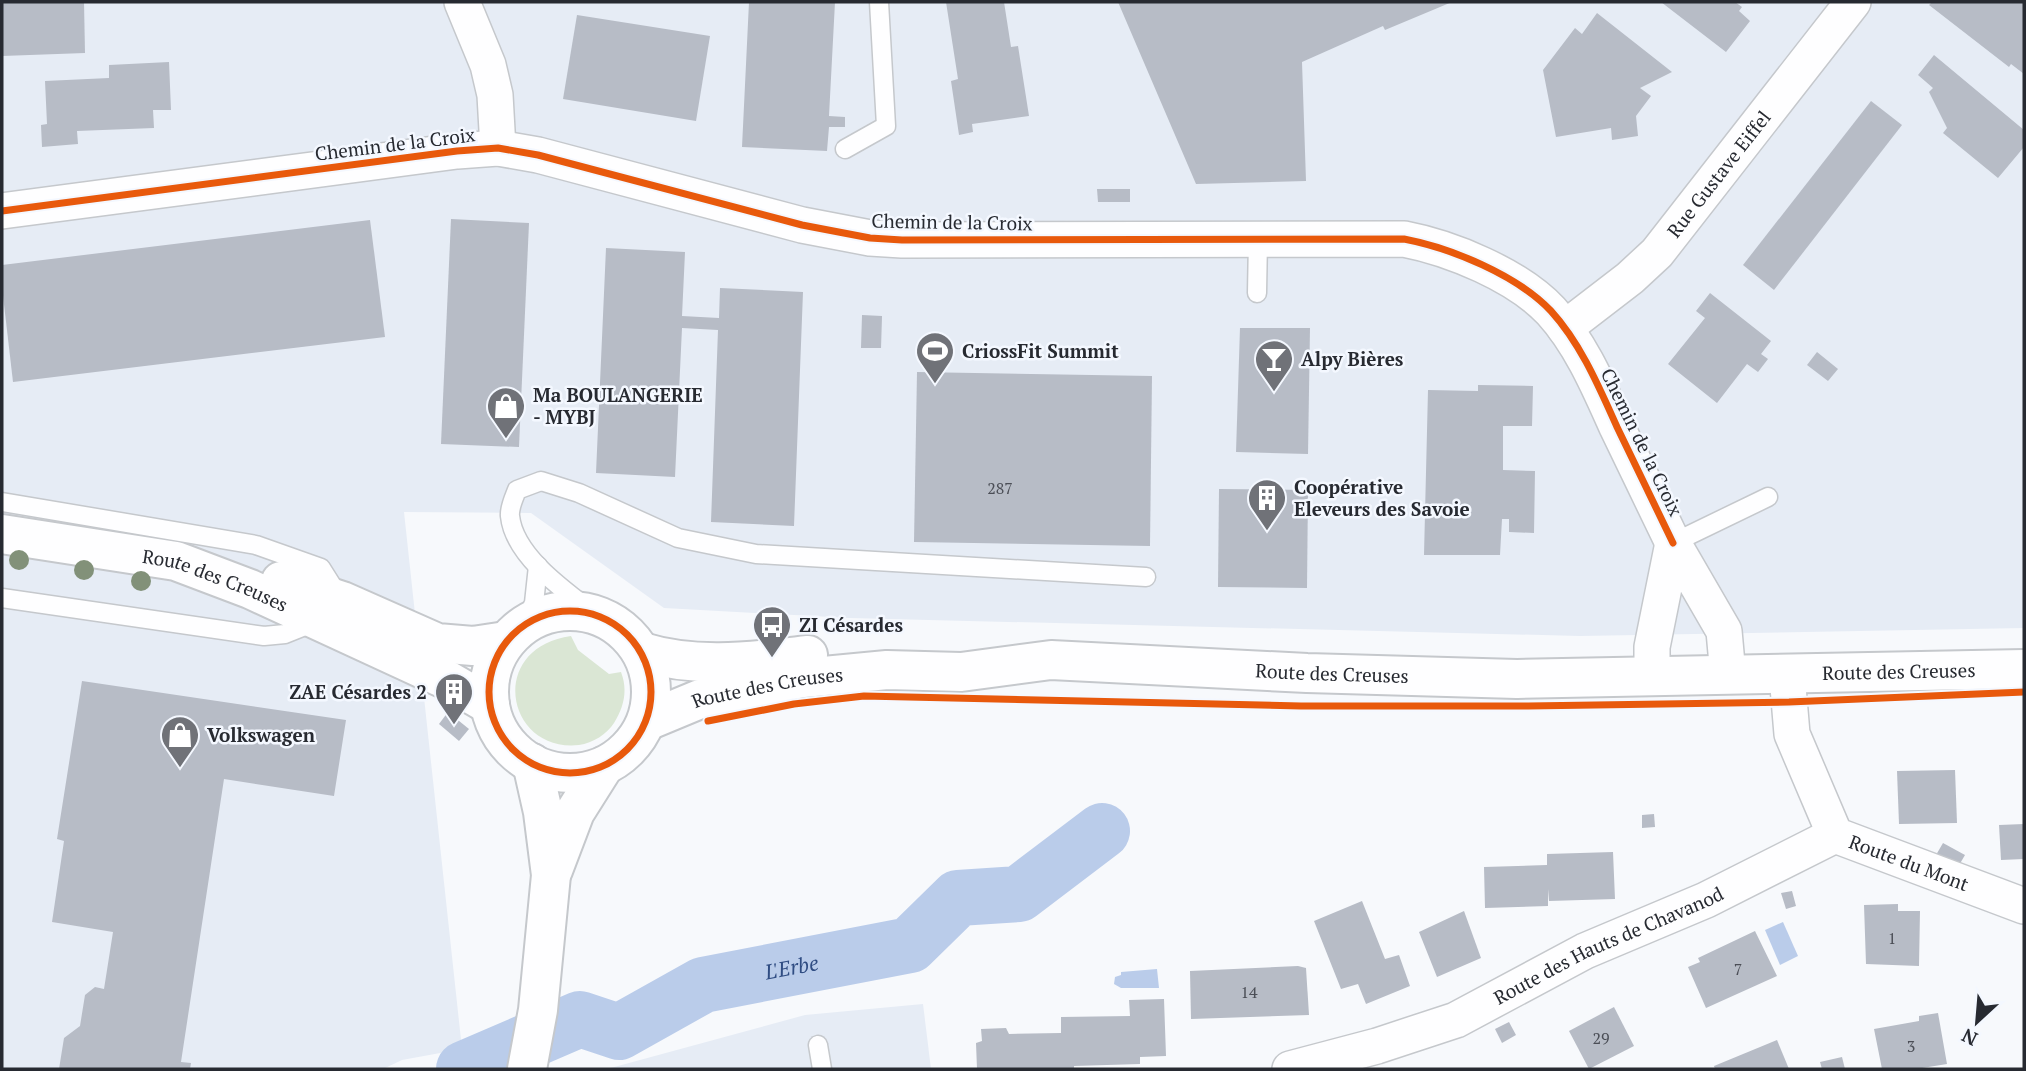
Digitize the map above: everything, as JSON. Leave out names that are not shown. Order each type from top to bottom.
[{"type":"main road","name":"Route des Creuses","points":[[2,534],[176,561],[250,589],[330,611],[489,705]]},
{"type":"main road","points":[[330,611],[437,643],[473,646],[515,632],[547,613],[571,610],[595,614],[622,629],[642,652],[652,687],[647,722],[629,748],[604,766],[586,772],[568,773],[549,771],[517,753],[504,739],[489,705],[489,682],[494,660],[515,632]]},
{"type":"main road","points":[[642,652],[666,660],[713,664],[833,652],[962,649],[1051,660]]},
{"type":"main road","name":"Route des Creuses","points":[[647,722],[700,699],[803,678],[887,670],[961,672],[1051,660],[1307,673],[1517,679],[2024,668]]},
{"type":"main road","points":[[527,1068],[538,1010],[551,876],[532,763]]},
{"type":"main road","points":[[551,876],[575,812],[604,766]]},
{"type":"street","points":[[462,2],[488,65],[495,95],[498,148]]},
{"type":"street","name":"Rue Gustave Eiffel","points":[[1564,328],[1630,278],[1657,253],[1853,2]]},
{"type":"street","name":"Chemin de la Croix","points":[[2,211],[457,151],[498,148],[561,160],[802,225],[870,238],[1404,239],[1438,246],[1487,267],[1527,291],[1549,309],[1564,328],[1592,373],[1673,543],[1724,631],[1728,675]]},
{"type":"street","name":"Chemin de la Croix","points":[[1652,676],[1652,647],[1673,543]]},
{"type":"street","name":"Route du Mont","points":[[1787,675],[1792,734],[1835,835],[2024,906]]},
{"type":"street","name":"Route des Hauts de Chavanod","points":[[1290,1069],[1378,1058],[1585,951],[1706,900],[1835,835]]},
{"type":"lane","points":[[845,149],[886,126],[879,2]]},
{"type":"lane","points":[[1257,293],[1258,239]]},
{"type":"lane","points":[[595,614],[538,566],[516,539],[509,514],[517,490],[541,481],[579,494],[678,538],[756,554],[1146,577]]},
{"type":"lane","points":[[1673,543],[1768,497]]},
{"type":"lane","points":[[2,502],[256,545],[321,568],[330,611],[285,634],[264,636],[2,598]]},
{"type":"lane","points":[[515,632],[534,603],[538,566]]},
{"type":"lane","points":[[818,1045],[822,1069]]},
{"type":"shaded area","points":[[2,2],[2024,2],[2024,628],[1580,636],[849,618],[664,608],[531,513],[404,512],[462,1049],[402,1060],[383,1069],[2,1069]]},
{"type":"shaded area","points":[[923,1004],[931,1069],[607,1069],[805,1015]]},
{"type":"green space","points":[[571,636],[578,650],[609,674],[621,672],[624,685],[622,705],[611,727],[594,740],[579,745],[554,743],[535,733],[522,717],[516,698],[517,678],[526,659],[544,644]]},
{"type":"water","points":[[1783,922],[1798,956],[1780,965],[1765,930]]},
{"type":"water","points":[[1157,969],[1159,988],[1121,988],[1114,984],[1115,977],[1121,975],[1121,972]]},
{"type":"building","points":[[2,2],[84,2],[85,53],[2,56]]},
{"type":"building","points":[[749,2],[835,2],[829,116],[845,117],[845,127],[829,127],[827,151],[742,147]]},
{"type":"building","points":[[946,2],[1004,2],[1011,47],[1018,46],[1029,116],[972,124],[973,132],[959,135],[951,81],[958,79]]},
{"type":"building","points":[[1118,2],[1452,2],[1385,30],[1383,26],[1302,62],[1306,181],[1196,184]]},
{"type":"building","points":[[1661,2],[1735,2],[1742,7],[1739,11],[1750,21],[1726,52]]},
{"type":"building","points":[[1932,2],[2024,2],[2024,74],[2011,64],[2009,67],[1929,5]]},
{"type":"building","points":[[1597,13],[1672,72],[1640,88],[1651,96],[1636,116],[1638,136],[1612,140],[1611,128],[1556,137],[1543,70],[1575,28],[1582,34]]},
{"type":"building","points":[[577,15],[710,36],[696,121],[563,99]]},
{"type":"building","points":[[1934,55],[2024,130],[2024,147],[1998,178],[1943,133],[1947,128],[1929,92],[1933,88],[1918,75]]},
{"type":"building","points":[[169,62],[171,110],[153,110],[154,128],[77,131],[78,144],[42,147],[41,125],[47,124],[45,81],[109,78],[109,65]]},
{"type":"building","points":[[1871,101],[1902,125],[1774,290],[1743,265]]},
{"type":"building","points":[[1097,189],[1130,189],[1130,202],[1098,202]]},
{"type":"building","points":[[451,219],[529,223],[519,447],[441,444]]},
{"type":"building","points":[[370,220],[385,337],[13,382],[2,265]]},
{"type":"building","points":[[606,248],[685,252],[682,316],[719,318],[720,288],[803,292],[794,526],[711,522],[718,330],[682,328],[675,477],[596,473]]},
{"type":"building","points":[[1710,293],[1771,341],[1761,354],[1768,359],[1758,372],[1747,364],[1717,403],[1668,364],[1705,318],[1696,311]]},
{"type":"building","points":[[862,315],[882,316],[881,348],[861,348]]},
{"type":"building","points":[[1240,328],[1310,328],[1308,454],[1236,452]]},
{"type":"building","points":[[1817,352],[1838,369],[1828,381],[1807,365]]},
{"type":"building","points":[[917,372],[1152,376],[1150,546],[914,542]]},
{"type":"building","points":[[1478,385],[1533,386],[1532,426],[1503,426],[1503,470],[1535,471],[1534,533],[1509,532],[1509,519],[1502,519],[1500,555],[1424,555],[1428,390],[1478,391]]},
{"type":"building","name":"Coopérative Eleveurs des Savoie","points":[[1219,489],[1308,490],[1307,588],[1218,587]]},
{"type":"building","points":[[82,681],[346,720],[334,796],[224,779],[181,1062],[191,1063],[190,1069],[59,1069],[64,1038],[80,1026],[85,995],[95,987],[104,989],[113,932],[52,922],[64,841],[57,839]]},
{"type":"building","name":"ZAE Césardes 2","points":[[448,712],[469,729],[459,741],[439,724]]},
{"type":"building","points":[[1955,770],[1957,823],[1899,824],[1897,771]]},
{"type":"building","points":[[1654,814],[1655,827],[1642,828],[1642,815]]},
{"type":"building","points":[[2024,824],[2024,859],[2001,860],[1999,825]]},
{"type":"building","points":[[1943,843],[1965,855],[1958,867],[1936,855]]},
{"type":"building","points":[[1613,852],[1615,899],[1549,901],[1548,889],[1548,906],[1485,908],[1484,867],[1547,865],[1547,854]]},
{"type":"building","points":[[1792,891],[1796,906],[1786,909],[1781,893]]},
{"type":"building","points":[[1362,901],[1385,959],[1399,955],[1410,986],[1366,1004],[1358,984],[1341,989],[1314,921]]},
{"type":"building","points":[[1898,904],[1898,911],[1920,911],[1919,966],[1866,964],[1864,905]]},
{"type":"building","points":[[1464,911],[1481,958],[1437,977],[1419,932]]},
{"type":"building","points":[[1755,931],[1777,976],[1706,1008],[1688,967],[1700,962],[1698,958]]},
{"type":"building","points":[[1298,966],[1306,968],[1309,1015],[1191,1019],[1190,971]]},
{"type":"building","points":[[1164,999],[1166,1056],[1140,1057],[1140,1064],[1074,1066],[1074,1069],[977,1069],[976,1043],[982,1041],[981,1029],[1006,1028],[1009,1034],[1061,1033],[1061,1017],[1130,1016],[1129,1000]]},
{"type":"building","points":[[1614,1007],[1634,1046],[1589,1069],[1569,1031]]},
{"type":"building","points":[[1938,1013],[1947,1064],[1916,1069],[1882,1069],[1874,1029],[1919,1021],[1919,1016]]},
{"type":"building","points":[[1509,1022],[1516,1035],[1502,1043],[1495,1029]]},
{"type":"building","points":[[1777,1040],[1789,1069],[1715,1069],[1714,1066]]},
{"type":"building","points":[[1842,1057],[1845,1069],[1822,1069],[1820,1062]]},
{"type":"waterway","name":"L'Erbe","points":[[464,1069],[580,1019],[619,1032],[703,985],[910,945],[958,898],[1019,894],[1102,831]]},
{"type":"cycle path","points":[[2,211],[457,151],[498,148],[538,155],[802,225],[870,238],[1404,239],[1442,249],[1482,265],[1520,286],[1551,311],[1588,366],[1673,543]]},
{"type":"cycle path","points":[[570,611],[601,617],[615,624],[627,635],[638,647],[645,661],[651,692],[645,723],[638,737],[627,749],[615,760],[601,767],[570,773],[539,767],[525,760],[513,749],[502,737],[495,723],[489,692],[495,661],[502,647],[513,635],[525,624],[539,617],[570,611]]},
{"type":"cycle path","points":[[708,721],[794,704],[864,696],[1301,706],[1528,706],[1789,702],[2024,692]]},
{"type":"place","name":"CriossFit Summit","points":[[935,385]]},
{"type":"place","name":"Alpy Bières","points":[[1274,393]]},
{"type":"place","name":"Ma BOULANGERIE - MYBJ","points":[[506,440]]},
{"type":"place","name":"Coopérative Eleveurs des Savoie","points":[[1267,532]]},
{"type":"place","name":"ZI Césardes","points":[[772,659]]},
{"type":"place","name":"ZAE Césardes 2","points":[[454,726]]},
{"type":"place","name":"Volkswagen","points":[[180,769]]}]
